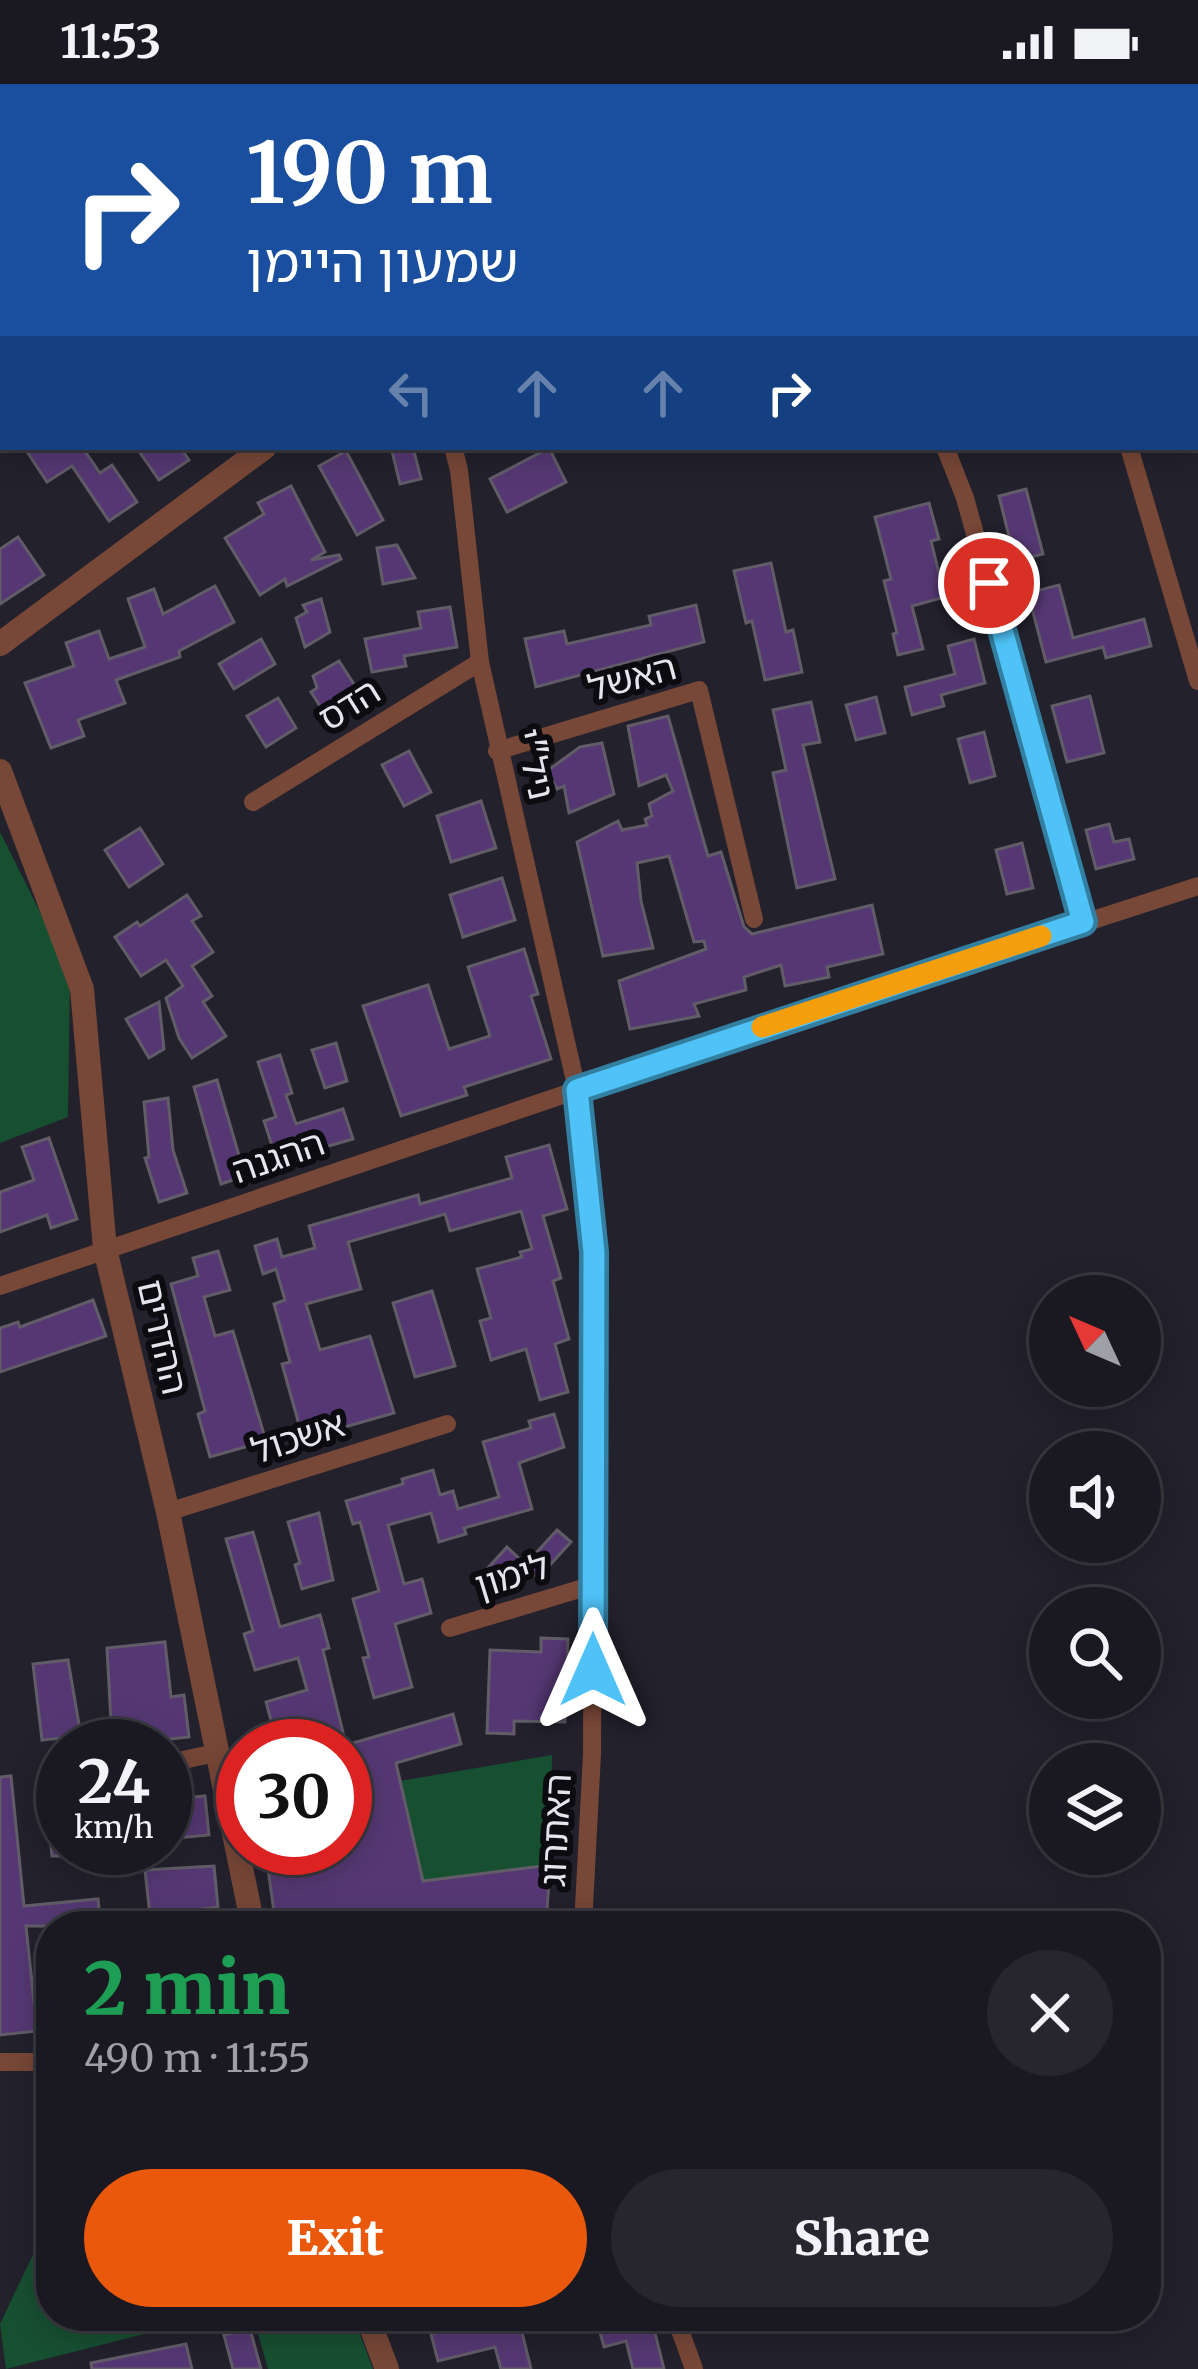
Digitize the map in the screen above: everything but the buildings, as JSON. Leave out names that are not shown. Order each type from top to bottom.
[{"type":"street","points":[[0,644],[261,450]]},
{"type":"street","name":"ניל\"י","points":[[454,450],[480,662],[497,751],[577,1090]]},
{"type":"street","points":[[946,450],[965,498],[1083,922]]},
{"type":"street","points":[[1130,450],[1198,681]]},
{"type":"street","name":"הדס","points":[[253,802],[480,662]]},
{"type":"street","name":"האשל","points":[[497,751],[699,689],[754,919]]},
{"type":"street","name":"ההדרים","points":[[0,771],[82,988],[105,1249],[216,1734]]},
{"type":"street","name":"ההגנה","points":[[0,1286],[1198,886]]},
{"type":"street","name":"האתרוג","points":[[577,1090],[594,1252],[592,1754],[584,1911]]},
{"type":"street","name":"אשכול","points":[[168,1512],[447,1424]]},
{"type":"street","name":"לימון","points":[[449,1628],[593,1586]]},
{"type":"street","name":"ההדרים","points":[[243,1875],[250,1911]]},
{"type":"street","points":[[0,2062],[36,2062]]},
{"type":"street","points":[[373,2331],[387,2369]]},
{"type":"street","points":[[680,2331],[694,2369]]},
{"type":"green space","points":[[0,832],[70,972],[68,1117],[0,1143]]},
{"type":"green space","points":[[552,1755],[550,1865],[423,1881],[400,1781]]},
{"type":"green space","points":[[36,2248],[36,2331],[156,2331],[6,2369],[0,2324]]},
{"type":"green space","points":[[257,2331],[359,2331],[373,2369],[268,2369]]},
{"type":"slow traffic","points":[[762,1027],[1041,936]]},
{"type":"route","points":[[593,1670],[594,1252],[577,1090],[1083,922],[989,583]]}]
